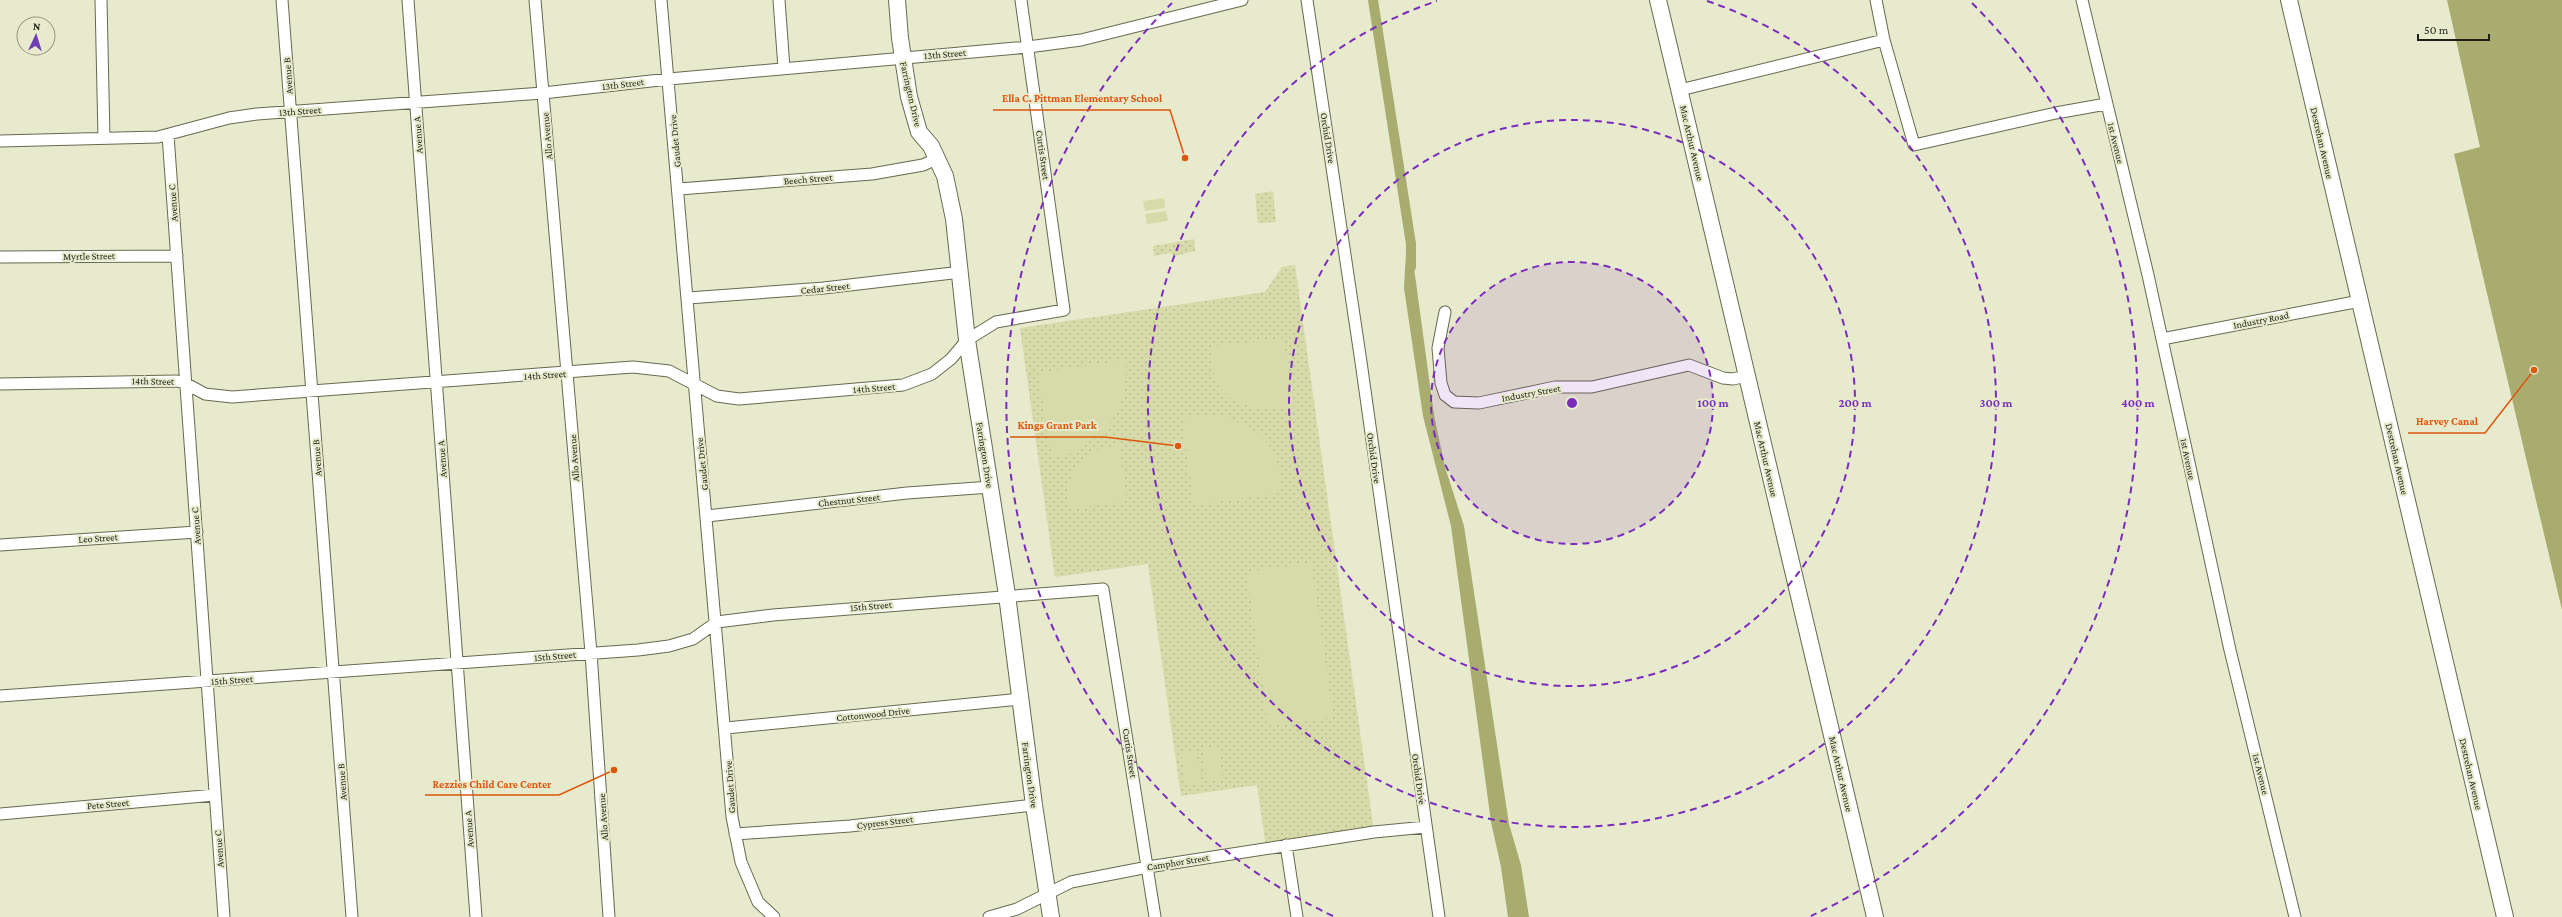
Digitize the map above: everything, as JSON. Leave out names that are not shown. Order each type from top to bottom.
[{"type":"street","points":[[101,0],[104,138]]},
{"type":"street","name":"Avenue B","points":[[282,0],[352,917]]},
{"type":"street","name":"Avenue A","points":[[408,0],[476,917]]},
{"type":"street","name":"Allo Avenue","points":[[535,0],[591,653],[609,917]]},
{"type":"street","name":"Gaudet Drive","points":[[661,0],[679,189],[694,382],[708,516],[735,834],[741,862],[758,902],[774,917]]},
{"type":"street","points":[[779,0],[784,68]]},
{"type":"street","name":"Farrington Drive","points":[[897,0],[902,58],[909,97],[919,132],[931,146],[944,176],[954,219],[961,272],[966,340],[991,487],[1007,595],[1034,805],[1051,917]]},
{"type":"street","name":"Curtis Street","points":[[1021,0],[1064,310]]},
{"type":"street","name":"13th Street","points":[[0,141],[168,135],[229,118],[290,111],[543,94],[669,79],[1028,47],[1081,40],[1242,0]]},
{"type":"street","name":"Orchid Drive","points":[[1307,0],[1361,362],[1439,917]]},
{"type":"street","name":"Mac Arthur Avenue","points":[[1658,0],[1875,917]]},
{"type":"street","points":[[1876,0],[1884,40],[1914,145],[2056,113],[2106,104]]},
{"type":"street","name":"1st Avenue","points":[[2082,0],[2162,339],[2230,650],[2295,917]]},
{"type":"street","name":"Destrehan Avenue","points":[[2289,0],[2505,917]]},
{"type":"street","points":[[1680,90],[1884,40]]},
{"type":"street","name":"Avenue C","points":[[168,135],[224,917]]},
{"type":"street","name":"Beech Street","points":[[679,189],[872,174],[923,164],[936,159]]},
{"type":"street","name":"Myrtle Street","points":[[0,257],[177,256]]},
{"type":"street","name":"Cedar Street","points":[[688,298],[824,288],[961,272]]},
{"type":"street","name":"Industry Road","points":[[2162,339],[2360,302]]},
{"type":"street","name":"14th Street","points":[[0,384],[155,380],[185,383],[205,394],[232,397],[633,367],[669,371],[694,382],[717,396],[739,399],[903,385],[932,374],[950,359],[966,340],[996,322],[1064,310]]},
{"type":"street","name":"Industry Street","points":[[1445,312],[1438,348],[1441,383],[1445,395],[1460,403],[1479,403],[1555,387],[1592,387],[1689,365],[1723,378],[1733,379],[1747,376]]},
{"type":"street","name":"Chestnut Street","points":[[708,516],[907,493],[991,487]]},
{"type":"street","name":"Leo Street","points":[[0,545],[197,532]]},
{"type":"street","name":"Curtis Street","points":[[1103,589],[1155,917]]},
{"type":"street","name":"15th Street","points":[[0,696],[457,664],[669,646],[693,638],[717,622],[773,615],[1007,595],[1103,589]]},
{"type":"street","name":"Cottonwood Drive","points":[[726,728],[1020,699]]},
{"type":"street","name":"Pete Street","points":[[0,814],[215,795]]},
{"type":"street","name":"Cypress Street","points":[[735,834],[850,826],[1034,805]]},
{"type":"street","name":"Camphor Street","points":[[989,917],[1017,909],[1071,882],[1148,867],[1286,845],[1374,832],[1426,827]]},
{"type":"street","points":[[1286,845],[1296,917]]},
{"type":"shaded area","points":[[2447,0],[2562,0],[2562,610],[2454,154],[2480,147]]},
{"type":"shaded area","points":[[1273,191],[1276,222],[1258,223],[1255,194]]},
{"type":"shaded area","points":[[1164,198],[1165,208],[1145,211],[1143,201]]},
{"type":"shaded area","points":[[1166,211],[1168,221],[1147,224],[1145,214]]},
{"type":"shaded area","points":[[1194,239],[1195,251],[1175,256],[1170,253],[1154,256],[1153,246]]},
{"type":"shaded area","points":[[1406,253],[1412,253],[1434,415],[1445,467],[1464,526],[1509,824],[1521,865],[1529,917],[1508,917],[1501,867],[1491,822],[1451,526],[1423,416],[1404,288]]},
{"type":"shaded area","points":[[1295,265],[1374,832],[1266,848],[1257,785],[1181,796],[1148,564],[1055,577],[1020,328],[1265,292],[1282,267]]},
{"type":"shaded area","points":[[1283,338],[1295,406],[1261,408],[1250,406],[1230,398],[1222,390],[1216,380],[1212,364],[1211,347]]},
{"type":"shaded area","points":[[1126,360],[1125,387],[1122,398],[1118,409],[1106,428],[1097,436],[1070,454],[1052,457],[1038,373]]},
{"type":"shaded area","points":[[1217,415],[1245,425],[1262,437],[1268,444],[1274,452],[1277,462],[1281,493],[1194,505],[1182,418]]},
{"type":"shaded area","points":[[1119,445],[1127,501],[1069,509],[1068,496],[1070,484],[1078,465],[1095,451],[1106,447]]},
{"type":"shaded area","points":[[1311,563],[1333,717],[1268,726],[1247,572]]},
{"type":"shaded area","points":[[1218,746],[1223,780],[1207,782],[1203,749]]},
{"type":"shaded area","points":[[1196,750],[1201,783],[1186,785],[1181,752]]},
{"type":"waterway","points":[[1373,0],[1411,244],[1411,267]]},
{"type":"place","name":"Ella C. Pittman Elementary School","points":[[1185,158]]},
{"type":"place","name":"Harvey Canal","points":[[2534,370]]},
{"type":"place","name":"Kings Grant Park","points":[[1178,446]]},
{"type":"place","name":"Rezzies Child Care Center","points":[[614,770]]}]
